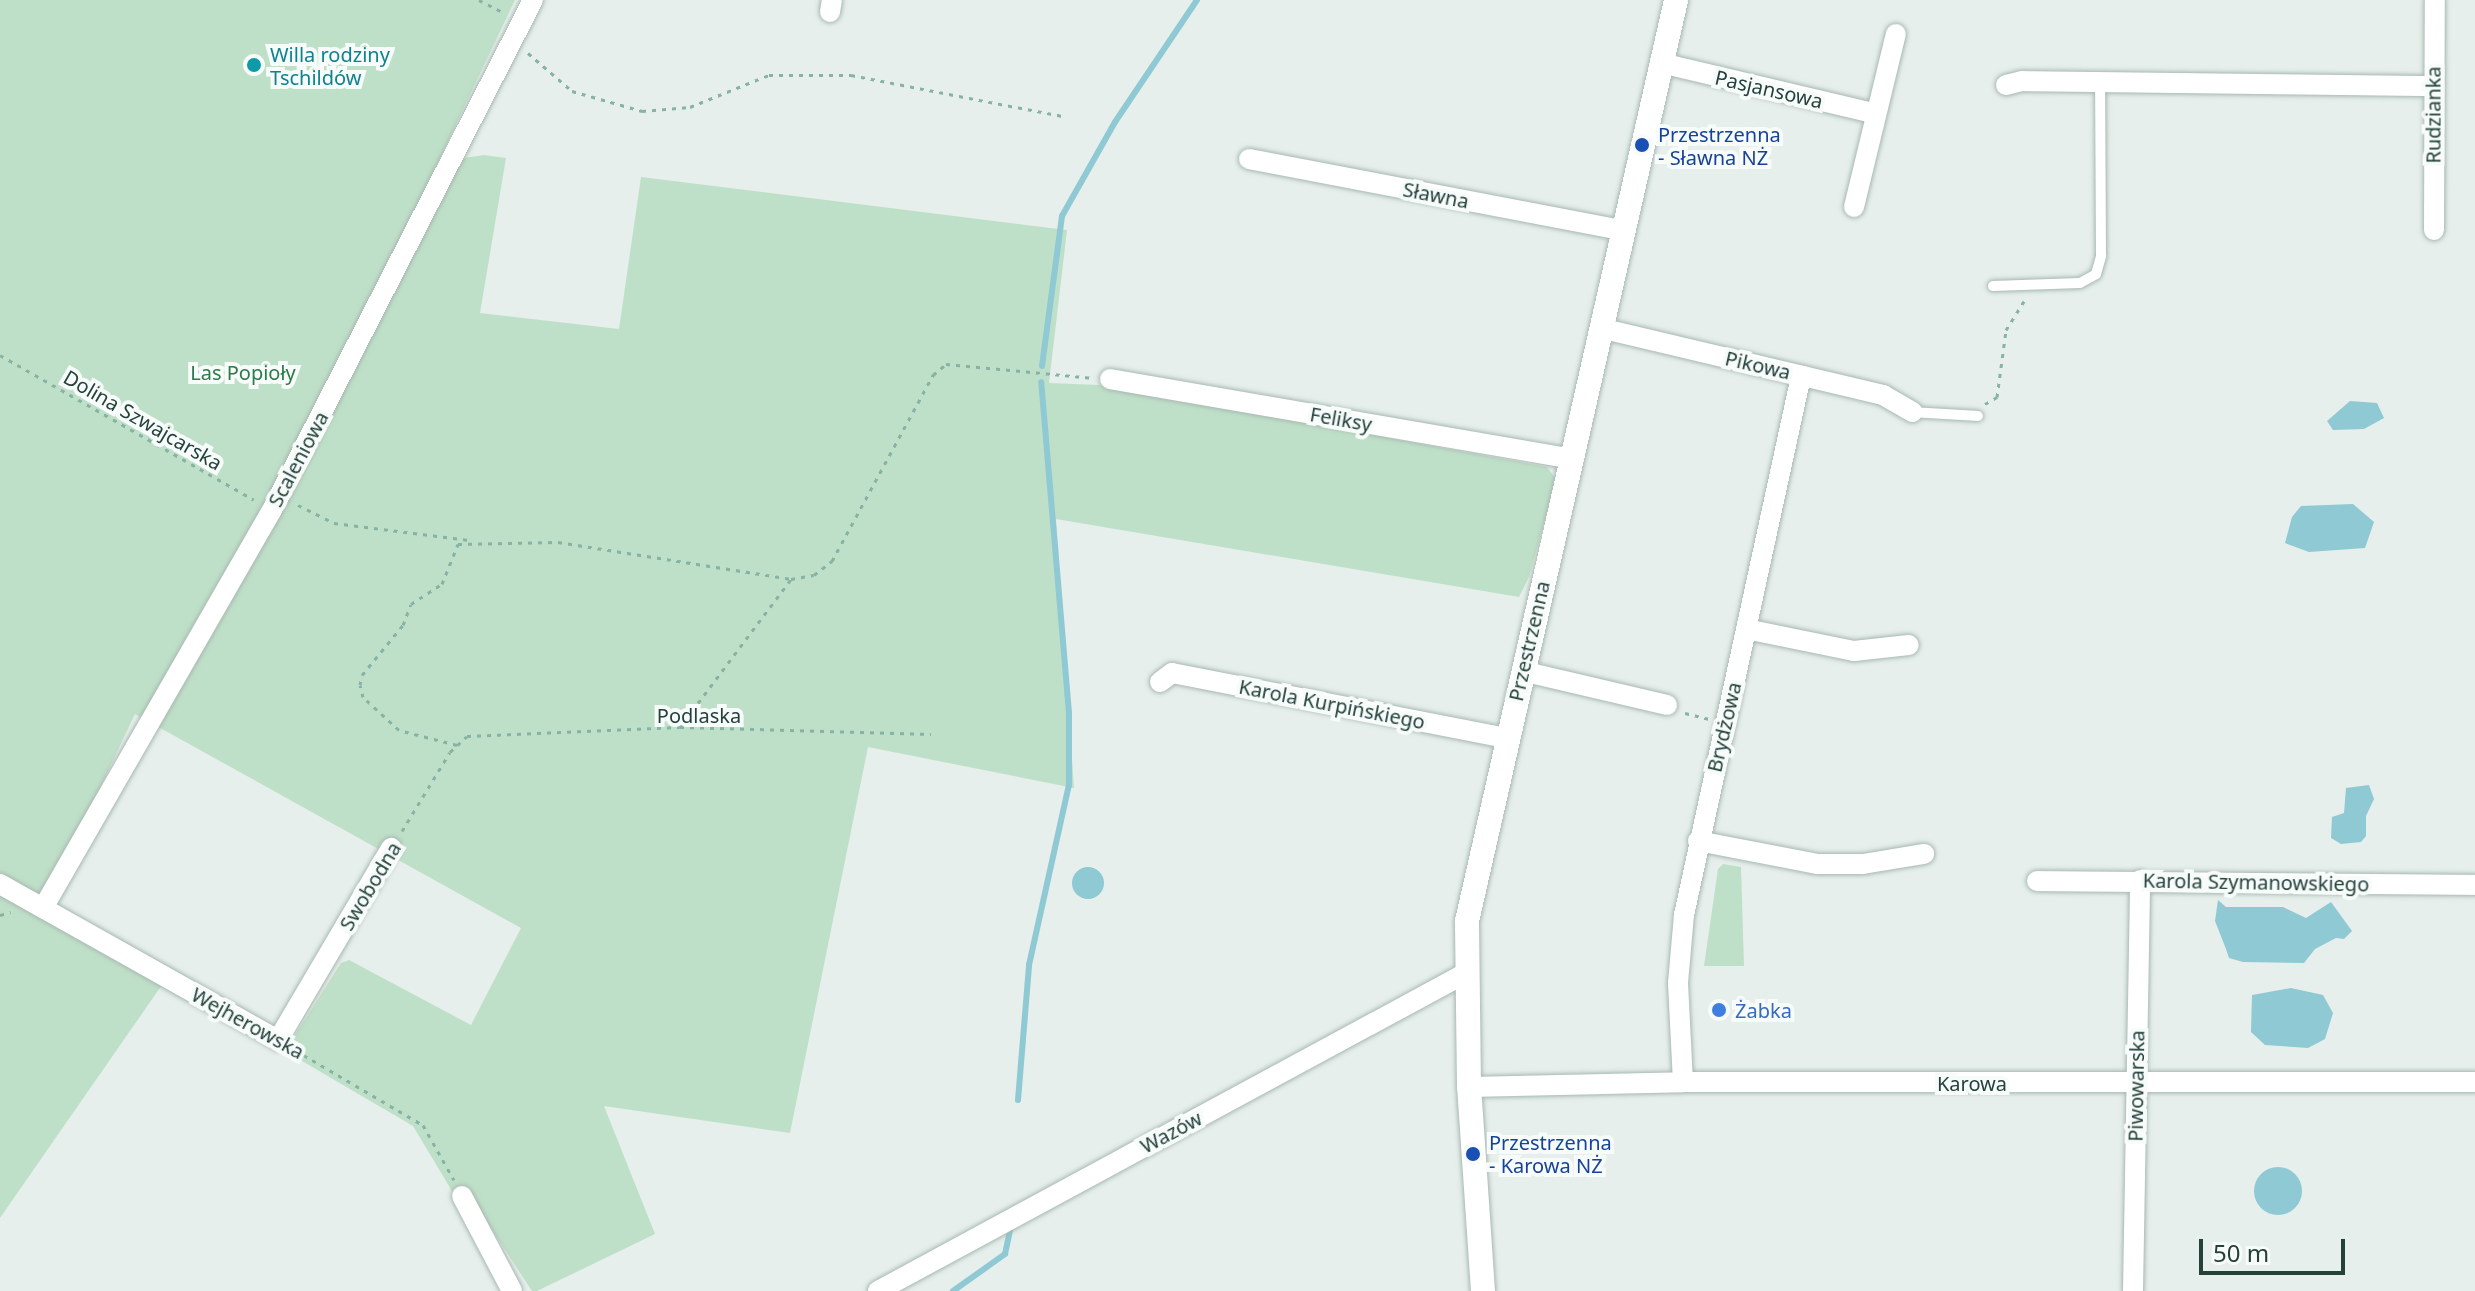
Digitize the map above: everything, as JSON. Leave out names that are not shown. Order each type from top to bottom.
[{"type":"street","name":"Scaleniowa","points":[[43,908],[275,504],[521,30],[533,0]]},
{"type":"street","name":"Przestrzenna","points":[[1483,1291],[1464,974],[1467,921],[1676,0]]},
{"type":"street","name":"Rudzianka","points":[[2434,230],[2435,0]]},
{"type":"street","points":[[1854,207],[1896,34]]},
{"type":"street","name":"Pasjansowa","points":[[1661,63],[1876,114]]},
{"type":"street","points":[[2006,85],[2022,81],[2100,81],[2433,86]]},
{"type":"street","name":"Sławna","points":[[1249,159],[1622,230]]},
{"type":"street","name":"Pikowa","points":[[1600,328],[1883,395],[1912,412]]},
{"type":"street","name":"Brydżowa","points":[[1683,1082],[1678,966],[1698,841],[1801,376]]},
{"type":"street","name":"Feliksy","points":[[1110,379],[1571,459]]},
{"type":"street","points":[[1746,629],[1854,651],[1909,645]]},
{"type":"street","points":[[1522,671],[1667,705]]},
{"type":"street","name":"Karola Kurpińskiego","points":[[1160,682],[1172,673],[1507,738]]},
{"type":"street","points":[[1698,841],[1817,864],[1861,864],[1924,854]]},
{"type":"street","name":"Swobodna","points":[[278,1040],[391,848]]},
{"type":"street","name":"Piwowarska","points":[[2133,1291],[2140,880]]},
{"type":"street","name":"Karola Szymanowskiego","points":[[2037,881],[2475,885]]},
{"type":"street","name":"Wejherowska","points":[[0,884],[278,1040]]},
{"type":"street","name":"Wazów","points":[[878,1291],[1464,974]]},
{"type":"street","name":"Karowa","points":[[1469,1087],[1683,1082],[2475,1082]]},
{"type":"street","points":[[462,1196],[512,1291]]},
{"type":"lane","points":[[1993,286],[2080,283],[2096,274],[2099,266],[2100,81]]},
{"type":"lane","points":[[1912,412],[1972,417]]},
{"type":"path","points":[[479,0],[521,30],[529,57],[572,91],[642,111],[690,107],[769,75],[851,75],[1061,116]]},
{"type":"path","points":[[1972,417],[1997,397],[2006,330],[2019,305],[2041,284]]},
{"type":"path","name":"Dolina Szwajcarska","points":[[0,355],[275,504],[334,523],[469,540],[558,542],[791,579]]},
{"type":"path","points":[[680,727],[791,579],[814,575],[832,561],[933,375],[946,364],[1110,379]]},
{"type":"path","points":[[457,745],[399,730],[363,697],[360,685],[362,675],[403,625],[411,604],[442,584],[458,544],[469,540]]},
{"type":"path","points":[[1667,705],[1725,722]]},
{"type":"path","name":"Podlaska","points":[[467,736],[680,727],[931,734]]},
{"type":"path","name":"Swobodna","points":[[391,848],[457,745],[467,736]]},
{"type":"path","name":"Wejherowska","points":[[278,1040],[423,1125],[462,1196]]},
{"type":"green space","name":"Las Popioły","points":[[0,0],[515,0],[438,162],[484,155],[506,158],[480,313],[619,329],[641,177],[1067,230],[1049,383],[1099,385],[1547,467],[1556,479],[1529,577],[1519,597],[1056,519],[1074,788],[868,747],[790,1133],[604,1106],[655,1234],[537,1291],[532,1291],[468,1193],[455,1196],[413,1126],[285,1051],[341,963],[349,960],[471,1025],[521,928],[135,714],[39,917],[164,982],[0,1218]]},
{"type":"green space","points":[[1723,864],[1741,867],[1744,966],[1704,966],[1718,869]]},
{"type":"water","points":[[2350,401],[2377,403],[2384,418],[2364,429],[2333,430],[2327,421]]},
{"type":"water","points":[[2353,504],[2374,522],[2365,548],[2309,552],[2285,543],[2292,517],[2301,506]]},
{"type":"water","points":[[2369,785],[2374,799],[2366,816],[2366,836],[2361,842],[2341,844],[2331,838],[2332,817],[2344,813],[2346,788]]},
{"type":"water","points":[[1088,867],[1099,872],[1104,883],[1099,894],[1088,899],[1077,894],[1072,883],[1077,872]]},
{"type":"water","points":[[2218,900],[2226,907],[2283,907],[2306,918],[2331,902],[2352,931],[2344,939],[2336,938],[2315,949],[2304,963],[2243,962],[2229,958],[2215,921]]},
{"type":"water","points":[[2291,988],[2323,995],[2333,1013],[2325,1039],[2308,1048],[2265,1045],[2251,1032],[2252,995]]},
{"type":"water","points":[[2278,1167],[2295,1174],[2302,1191],[2295,1208],[2278,1215],[2261,1208],[2254,1191],[2261,1174]]},
{"type":"waterway","points":[[1042,366],[1062,216],[1115,122],[1197,0]]},
{"type":"waterway","points":[[1018,1100],[1029,965],[1069,785],[1069,713],[1041,382]]},
{"type":"waterway","points":[[953,1291],[1005,1254],[1011,1226]]},
{"type":"place","name":"Willa rodziny Tschildów","points":[[254,65]]},
{"type":"place","name":"Przestrzenna - Sławna NŻ","points":[[1642,145]]},
{"type":"place","name":"Żabka","points":[[1719,1010]]},
{"type":"place","name":"Przestrzenna - Karowa NŻ","points":[[1473,1154]]}]
